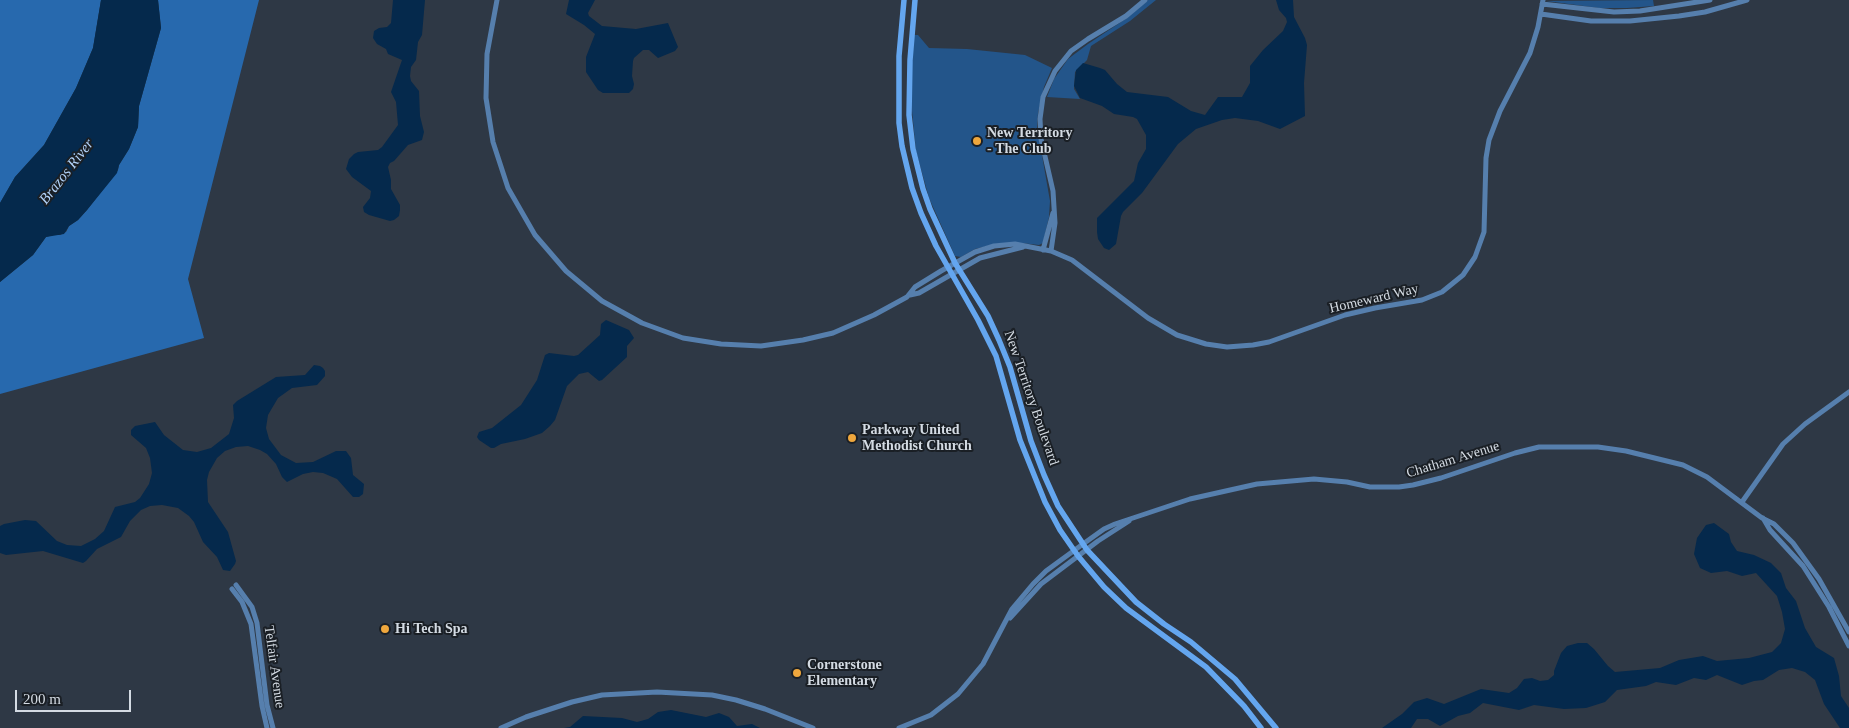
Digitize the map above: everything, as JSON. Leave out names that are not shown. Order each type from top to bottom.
[{"type":"main road","name":"New Territory Boulevard","points":[[904,0],[899,56],[899,106],[902,146],[907,168],[921,213],[947,268],[996,356],[1020,440],[1034,478],[1060,530],[1078,556],[1104,586],[1134,614],[1206,667],[1245,708],[1261,728]]},
{"type":"main road","name":"New Territory Boulevard","points":[[915,0],[909,95],[910,135],[916,165],[930,209],[955,263],[994,329],[1010,367],[1031,442],[1058,506],[1087,550],[1118,585],[1136,602],[1191,642],[1235,678],[1276,728]]},
{"type":"main road","points":[[985,334],[994,329]]},
{"type":"main road","points":[[1008,399],[1018,396]]},
{"type":"main road","points":[[1104,586],[1112,588],[1118,585]]},
{"type":"street","name":"Homeward Way","points":[[497,0],[487,54],[486,98],[493,142],[503,177],[523,216],[546,249],[574,279],[602,300],[642,322],[683,338],[720,344],[748,346],[779,344],[833,333],[874,315],[909,295],[919,293],[987,255],[1023,247]]},
{"type":"street","points":[[1051,251],[1055,223],[1053,191],[1040,128],[1042,104],[1046,89],[1056,71],[1071,51],[1088,38],[1126,16],[1145,0]]},
{"type":"street","points":[[1543,2],[1614,12],[1640,11],[1710,0]]},
{"type":"street","points":[[1541,14],[1591,21],[1648,19],[1705,12],[1746,0]]},
{"type":"street","name":"Homeward Way","points":[[909,295],[915,287],[975,252],[1010,244],[1051,251],[1067,258],[1084,268],[1148,318],[1186,339],[1217,346],[1241,347],[1270,342],[1345,315],[1416,301],[1437,294],[1451,286],[1463,275],[1475,257],[1481,243],[1485,222],[1486,158],[1489,140],[1500,111],[1530,53],[1543,2]]},
{"type":"street","points":[[907,168],[916,165]]},
{"type":"street","points":[[1043,250],[1054,210]]},
{"type":"street","points":[[1742,502],[1783,444],[1805,424],[1849,392]]},
{"type":"street","name":"Chatham Avenue","points":[[899,728],[932,715],[958,694],[983,664],[1012,609],[1032,584],[1046,571],[1104,529],[1180,502],[1228,490],[1289,480],[1333,480],[1383,487],[1413,486],[1515,452],[1551,446],[1598,447],[1626,451],[1669,460],[1707,477],[1762,518],[1774,524],[1793,543],[1819,578],[1849,632]]},
{"type":"street","name":"Chatham Avenue","points":[[1005,624],[1041,584],[1137,516]]},
{"type":"street","name":"Chatham Avenue","points":[[1762,518],[1770,530],[1803,566],[1829,607],[1849,646]]},
{"type":"street","name":"Telfair Avenue","points":[[266,728],[251,624],[234,587],[252,607],[257,623],[267,705],[272,728]]},
{"type":"street","points":[[501,728],[526,717],[572,702],[608,695],[657,692],[712,695],[736,700],[765,708],[814,728]]},
{"type":"shaded area","points":[[0,0],[101,0],[93,48],[76,88],[44,145],[15,177],[0,203]]},
{"type":"shaded area","points":[[158,0],[259,0],[188,279],[204,338],[0,394],[0,282],[33,255],[46,237],[66,232],[69,226],[87,210],[118,170],[138,127],[139,106],[161,28]]},
{"type":"shaded area","points":[[1148,0],[1156,0],[1130,21],[1091,46],[1087,60],[1075,72],[1074,89],[1080,99],[1047,97],[1054,79],[1068,59],[1127,18]]},
{"type":"shaded area","points":[[1653,0],[1654,6],[1627,8],[1599,8],[1546,1]]},
{"type":"shaded area","name":"New Territory - The Club","points":[[914,35],[918,35],[929,48],[967,49],[1025,55],[1052,68],[1044,87],[1037,127],[1050,201],[1049,217],[1043,243],[1039,245],[1021,243],[995,244],[975,249],[961,257],[955,256],[929,198],[916,151],[910,91]]},
{"type":"water","name":"Brazos River","points":[[101,0],[158,0],[161,28],[139,106],[138,127],[129,149],[119,165],[117,173],[87,210],[69,226],[64,234],[46,237],[33,255],[0,282],[0,203],[15,177],[44,145],[76,88],[93,48]]},
{"type":"water","points":[[393,0],[425,0],[422,35],[418,42],[416,60],[411,67],[410,76],[411,81],[419,91],[420,116],[424,132],[422,140],[408,145],[388,167],[391,189],[400,205],[399,216],[390,221],[364,212],[363,207],[370,198],[371,191],[352,177],[346,169],[349,159],[354,154],[378,150],[382,147],[398,125],[396,102],[391,92],[402,60],[388,54],[386,49],[377,44],[373,38],[374,31],[387,27],[391,23]]},
{"type":"water","points":[[569,0],[595,0],[588,13],[589,16],[602,26],[636,29],[668,23],[678,47],[675,51],[658,58],[649,50],[643,50],[633,61],[633,89],[629,93],[603,93],[598,90],[586,72],[586,57],[595,34],[566,14]]},
{"type":"water","points":[[1276,0],[1293,0],[1294,17],[1307,45],[1304,83],[1305,116],[1280,129],[1258,121],[1235,118],[1222,120],[1196,129],[1178,144],[1142,193],[1123,212],[1116,244],[1109,250],[1104,248],[1098,239],[1097,218],[1134,181],[1138,163],[1146,149],[1146,135],[1137,119],[1114,114],[1102,106],[1080,98],[1074,86],[1076,70],[1083,63],[1100,68],[1105,70],[1127,92],[1168,97],[1191,111],[1205,115],[1218,97],[1242,97],[1250,83],[1250,66],[1263,50],[1283,31],[1287,22],[1279,10]]},
{"type":"water","points":[[606,320],[629,330],[634,338],[627,346],[627,357],[602,380],[599,381],[588,372],[579,374],[567,386],[555,420],[542,433],[501,444],[494,448],[479,440],[477,437],[479,432],[492,428],[521,405],[537,380],[545,355],[549,353],[578,355],[600,335],[601,324]]},
{"type":"water","points":[[314,365],[323,368],[325,376],[317,385],[292,388],[278,398],[268,415],[266,428],[269,439],[281,455],[296,463],[313,462],[336,451],[346,451],[351,458],[353,475],[364,484],[363,494],[359,497],[353,497],[337,479],[323,473],[303,474],[287,482],[282,477],[276,464],[267,454],[248,446],[236,447],[225,451],[217,458],[207,480],[208,502],[228,532],[236,561],[230,571],[223,570],[217,557],[203,542],[194,522],[189,516],[178,508],[162,505],[150,506],[141,510],[130,521],[121,537],[97,549],[83,563],[43,551],[6,555],[0,553],[0,526],[4,524],[25,520],[36,521],[57,541],[67,545],[81,546],[95,539],[104,531],[115,507],[135,502],[140,498],[149,484],[152,473],[150,458],[146,448],[131,435],[131,430],[135,426],[155,422],[164,435],[183,450],[197,452],[211,448],[229,434],[234,418],[233,405],[237,401],[276,377],[305,375]]},
{"type":"water","points":[[1714,523],[1729,534],[1731,542],[1737,551],[1754,555],[1771,563],[1781,573],[1786,588],[1796,601],[1805,628],[1816,647],[1834,658],[1839,676],[1841,696],[1849,708],[1849,728],[1840,728],[1824,704],[1815,680],[1805,672],[1792,668],[1779,670],[1763,680],[1742,685],[1717,675],[1706,680],[1694,678],[1676,685],[1656,682],[1646,686],[1617,690],[1605,702],[1586,708],[1564,709],[1534,705],[1519,710],[1483,703],[1470,713],[1458,716],[1440,726],[1428,719],[1417,719],[1411,728],[1382,728],[1402,714],[1414,702],[1427,698],[1444,704],[1481,689],[1509,693],[1517,688],[1524,679],[1548,680],[1554,675],[1561,653],[1567,646],[1578,643],[1587,643],[1615,672],[1660,668],[1679,660],[1703,656],[1717,661],[1749,658],[1772,652],[1781,643],[1785,629],[1777,596],[1756,573],[1742,576],[1727,571],[1711,573],[1700,568],[1694,554],[1697,538],[1706,525]]},
{"type":"water","points":[[671,710],[706,717],[719,713],[729,717],[737,726],[752,724],[760,728],[564,728],[570,727],[583,716],[622,718],[637,722],[648,719],[658,712]]},
{"type":"place","name":"New Territory - The Club","points":[[977,141]]},
{"type":"place","name":"Parkway United Methodist Church","points":[[852,438]]},
{"type":"place","name":"Hi Tech Spa","points":[[385,629]]},
{"type":"place","name":"Cornerstone Elementary","points":[[797,673]]}]
